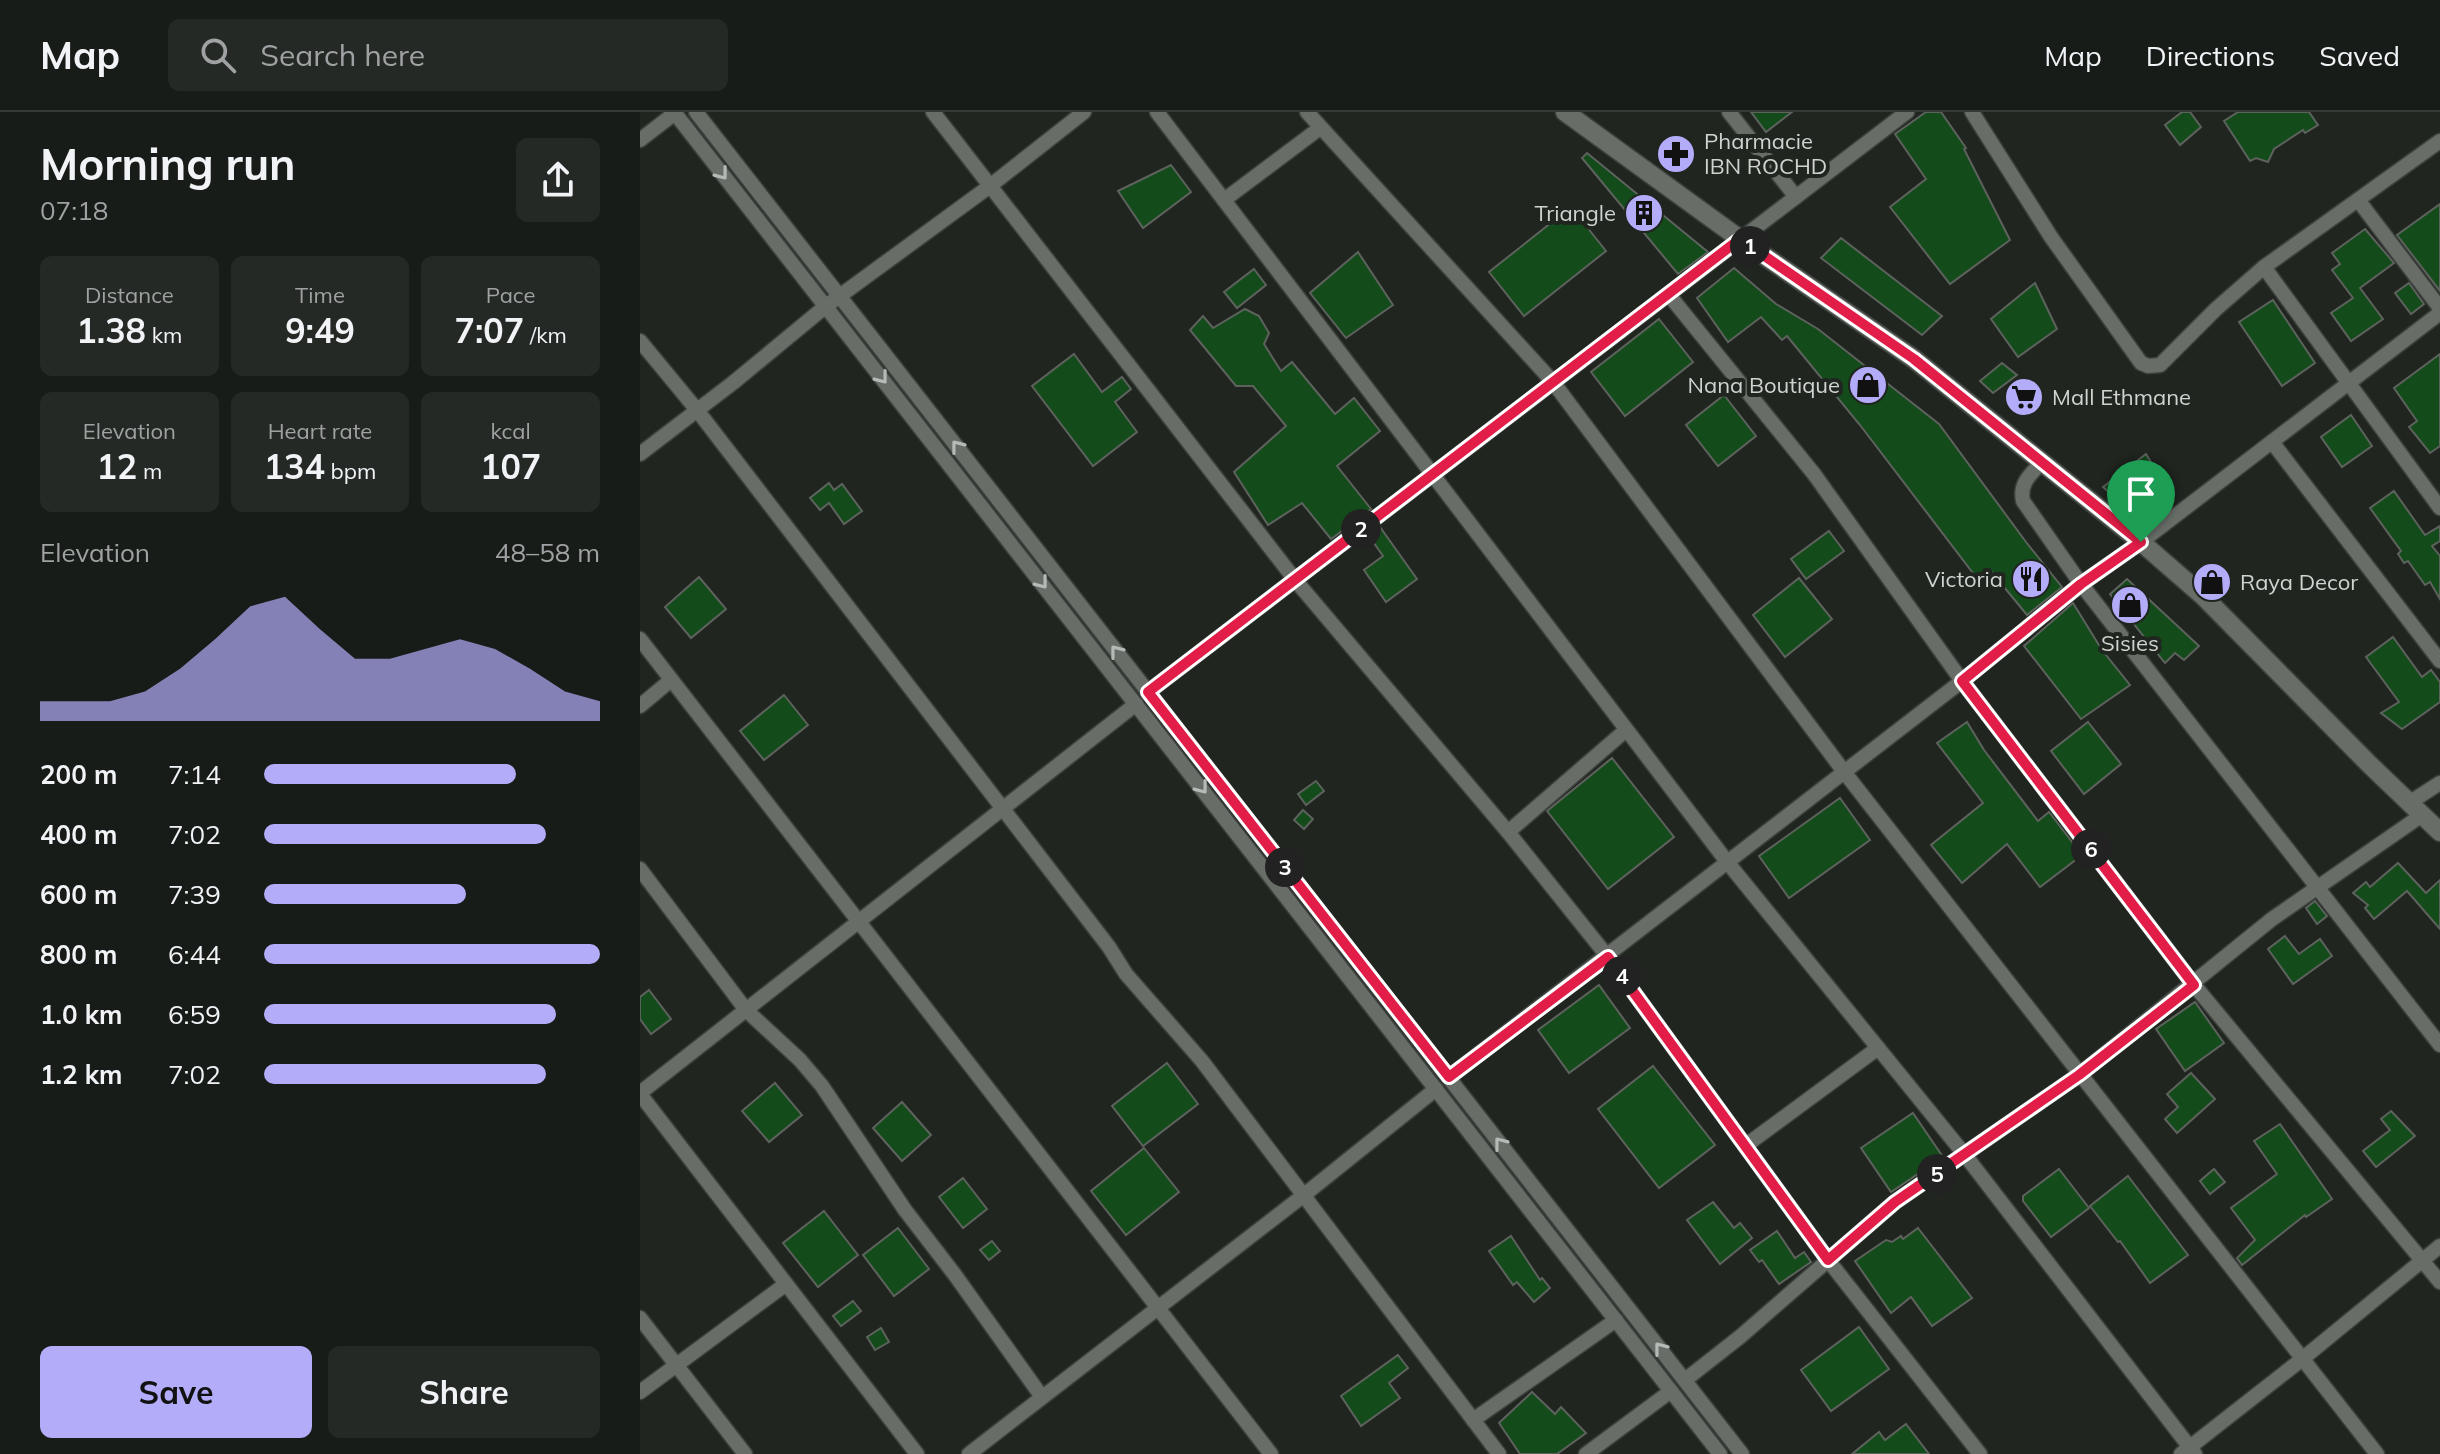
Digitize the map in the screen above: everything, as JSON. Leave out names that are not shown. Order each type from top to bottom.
[{"type":"street","points":[[696,112],[1742,1454]]},
{"type":"street","points":[[933,112],[1296,581],[1508,832],[1608,957],[1828,1260],[1980,1454]]},
{"type":"street","points":[[640,454],[826,306],[990,186],[1084,112]]},
{"type":"street","points":[[1157,112],[1728,863],[1965,1155],[2188,1452],[2440,1246]]},
{"type":"street","points":[[1307,112],[1553,382],[1845,773],[2377,1454]]},
{"type":"street","points":[[1565,112],[1740,239],[1914,359],[2141,542],[2203,596],[2440,832]]},
{"type":"street","points":[[1729,112],[1796,197]]},
{"type":"street","points":[[1148,692],[1907,112]]},
{"type":"street","points":[[1972,112],[2051,237],[2141,363],[2148,366],[2160,365],[2264,267],[2440,141]]},
{"type":"street","points":[[640,140],[674,113],[1720,1454]]},
{"type":"street","points":[[1224,200],[1320,128]]},
{"type":"street","points":[[1449,1077],[1845,773],[2081,584],[2141,542],[2440,310],[2358,200]]},
{"type":"street","points":[[2264,267],[2440,508]]},
{"type":"street","points":[[1669,295],[1814,474],[1962,681],[2194,985],[2440,1282]]},
{"type":"street","points":[[640,341],[697,410],[1109,947],[1126,974],[1202,1061],[1499,1454]]},
{"type":"street","points":[[2272,442],[2440,661]]},
{"type":"street","points":[[2042,462],[2024,482],[2021,492],[2023,501],[2081,584],[2440,1045]]},
{"type":"street","points":[[640,639],[1271,1454]]},
{"type":"street","points":[[640,706],[671,680]]},
{"type":"street","points":[[917,1454],[640,1094],[1136,704]]},
{"type":"street","points":[[1508,832],[1626,730]]},
{"type":"street","points":[[1685,1380],[1741,1336],[1895,1202],[2079,1075],[2272,919],[2319,887],[2416,809],[2440,783]]},
{"type":"street","points":[[640,869],[746,1010],[800,1060],[822,1086],[905,1210],[1042,1397]]},
{"type":"street","points":[[1745,1146],[1878,1048]]},
{"type":"street","points":[[969,1454],[1436,1089]]},
{"type":"street","points":[[640,1392],[786,1284]]},
{"type":"street","points":[[640,1318],[745,1454]]},
{"type":"street","points":[[1473,1420],[1616,1320]]},
{"type":"street","points":[[1586,1454],[1671,1391]]},
{"type":"building","points":[[1751,112],[1792,112],[1766,132]]},
{"type":"building","points":[[1926,112],[1941,112],[1966,148],[2010,240],[1950,284],[1890,207],[1926,179],[1895,134]]},
{"type":"building","points":[[2182,112],[2190,112],[2201,127],[2180,145],[2165,125]]},
{"type":"building","points":[[2238,112],[2309,112],[2318,125],[2305,133],[2303,130],[2274,149],[2268,162],[2256,158],[2250,161],[2224,121]]},
{"type":"building","name":"Triangle","points":[[1587,153],[1708,252],[1678,274],[1582,158]]},
{"type":"building","points":[[1171,165],[1191,192],[1143,228],[1118,191]]},
{"type":"building","points":[[2440,204],[2440,291],[2397,235]]},
{"type":"building","points":[[1571,207],[1606,251],[1524,316],[1489,272]]},
{"type":"building","points":[[2365,229],[2394,263],[2360,288],[2383,319],[2351,341],[2331,313],[2353,298],[2332,270],[2340,264],[2332,253]]},
{"type":"building","points":[[1841,238],[1942,316],[1922,335],[1821,258]]},
{"type":"building","points":[[1358,252],[1393,305],[1346,338],[1310,293]]},
{"type":"building","points":[[1734,268],[1776,304],[1818,329],[1939,424],[2062,587],[2027,615],[1991,571],[1979,581],[1860,425],[1787,336],[1782,340],[1761,317],[1728,342],[1697,298]]},
{"type":"building","points":[[1254,269],[1266,285],[1237,308],[1224,292]]},
{"type":"building","points":[[2035,283],[2057,329],[2018,357],[1991,319]]},
{"type":"building","points":[[2409,283],[2424,304],[2411,314],[2395,293]]},
{"type":"building","points":[[2273,300],[2315,363],[2282,386],[2239,322]]},
{"type":"building","points":[[1245,309],[1259,316],[1269,333],[1264,344],[1281,371],[1292,362],[1335,414],[1354,398],[1380,431],[1337,466],[1371,509],[1331,539],[1302,503],[1268,525],[1234,472],[1286,426],[1253,386],[1236,386],[1190,330],[1203,316],[1213,328]]},
{"type":"building","points":[[1659,319],[1693,362],[1625,416],[1591,372]]},
{"type":"building","points":[[1074,354],[1102,392],[1122,377],[1131,389],[1115,402],[1137,432],[1093,466],[1032,386]]},
{"type":"building","points":[[2440,354],[2440,446],[2430,453],[2409,427],[2417,421],[2394,388]]},
{"type":"building","points":[[2002,363],[2017,375],[1993,393],[1980,381]]},
{"type":"building","points":[[1724,395],[1756,436],[1718,466],[1686,425]]},
{"type":"building","points":[[2351,415],[2372,446],[2342,467],[2321,437]]},
{"type":"building","points":[[2146,454],[2159,475],[2153,481],[2172,505],[2147,525],[2103,487]]},
{"type":"building","points":[[829,483],[834,490],[842,484],[862,511],[844,524],[829,503],[820,510],[810,498]]},
{"type":"building","points":[[2394,491],[2425,535],[2440,526],[2440,541],[2432,546],[2440,556],[2440,599],[2430,582],[2425,585],[2408,561],[2404,563],[2398,554],[2401,551],[2370,508]]},
{"type":"building","points":[[1380,527],[1417,579],[1386,602],[1364,570],[1383,556],[1369,536]]},
{"type":"building","points":[[1829,531],[1844,551],[1806,579],[1791,559]]},
{"type":"building","points":[[699,577],[726,609],[691,638],[665,607]]},
{"type":"building","points":[[1799,578],[1832,619],[1785,657],[1753,615]]},
{"type":"building","points":[[2127,579],[2199,646],[2184,660],[2175,653],[2165,663],[2110,594]]},
{"type":"building","points":[[2073,603],[2102,650],[2130,685],[2081,719],[2024,646]]},
{"type":"building","points":[[2393,637],[2422,677],[2431,670],[2440,682],[2440,702],[2402,729],[2381,713],[2399,702],[2366,657]]},
{"type":"building","points":[[784,695],[808,725],[764,760],[740,731]]},
{"type":"building","points":[[1967,722],[1984,750],[2038,821],[2049,812],[2082,855],[2040,887],[2007,844],[1962,883],[1931,845],[1983,803],[1937,743]]},
{"type":"building","points":[[2088,722],[2121,764],[2084,794],[2051,751]]},
{"type":"building","points":[[1612,758],[1674,837],[1608,889],[1547,811]]},
{"type":"building","points":[[1316,781],[1324,791],[1306,805],[1298,794]]},
{"type":"building","points":[[1840,798],[1870,840],[1789,898],[1759,856]]},
{"type":"building","points":[[1303,810],[1313,819],[1304,829],[1294,820]]},
{"type":"building","points":[[2398,863],[2426,893],[2440,880],[2440,929],[2407,891],[2374,919],[2365,908],[2368,905],[2353,893],[2366,882],[2370,887]]},
{"type":"building","points":[[2315,901],[2327,916],[2317,924],[2306,908]]},
{"type":"building","points":[[2285,936],[2299,954],[2320,939],[2332,956],[2293,984],[2268,949]]},
{"type":"building","points":[[1599,985],[1630,1028],[1569,1073],[1538,1030]]},
{"type":"building","points":[[649,990],[671,1019],[651,1034],[640,1019],[640,997]]},
{"type":"building","points":[[2195,1002],[2224,1043],[2185,1071],[2156,1029]]},
{"type":"building","points":[[1167,1063],[1198,1104],[1143,1146],[1112,1106]]},
{"type":"building","points":[[1653,1066],[1715,1145],[1659,1188],[1598,1109]]},
{"type":"building","points":[[2191,1073],[2215,1099],[2177,1133],[2165,1119],[2178,1107],[2167,1094]]},
{"type":"building","points":[[775,1083],[802,1115],[769,1142],[742,1111]]},
{"type":"building","points":[[902,1102],[931,1135],[902,1161],[873,1128]]},
{"type":"building","points":[[2391,1111],[2415,1136],[2376,1167],[2363,1151],[2390,1130],[2381,1119]]},
{"type":"building","points":[[1913,1113],[1943,1157],[1891,1192],[1861,1148]]},
{"type":"building","points":[[2280,1124],[2332,1199],[2305,1215],[2242,1265],[2237,1258],[2255,1240],[2231,1208],[2277,1174],[2254,1141]]},
{"type":"building","points":[[1144,1148],[1179,1192],[1126,1235],[1091,1191]]},
{"type":"building","points":[[2059,1169],[2089,1208],[2051,1237],[2023,1201],[2023,1196]]},
{"type":"building","points":[[2214,1169],[2225,1182],[2210,1194],[2200,1181]]},
{"type":"building","points":[[2128,1176],[2188,1255],[2150,1283],[2090,1206]]},
{"type":"building","points":[[963,1178],[987,1209],[963,1228],[939,1197]]},
{"type":"building","points":[[1713,1202],[1734,1228],[1740,1223],[1752,1238],[1720,1264],[1687,1220]]},
{"type":"building","points":[[824,1211],[858,1255],[818,1287],[783,1243]]},
{"type":"building","points":[[898,1228],[929,1269],[894,1296],[863,1255]]},
{"type":"building","points":[[1918,1228],[1972,1298],[1932,1326],[1911,1297],[1891,1313],[1855,1261],[1886,1240],[1892,1242],[1901,1236],[1903,1239]]},
{"type":"building","points":[[1777,1231],[1795,1258],[1804,1252],[1811,1262],[1779,1284],[1762,1260],[1759,1262],[1750,1250]]},
{"type":"building","points":[[1511,1236],[1540,1280],[1542,1278],[1550,1288],[1534,1302],[1517,1282],[1513,1285],[1489,1251]]},
{"type":"building","points":[[992,1241],[1000,1251],[989,1260],[980,1250]]},
{"type":"building","points":[[853,1301],[861,1311],[841,1326],[833,1316]]},
{"type":"building","points":[[1859,1327],[1889,1369],[1831,1411],[1801,1370]]},
{"type":"building","points":[[881,1328],[889,1342],[875,1350],[867,1337]]},
{"type":"building","points":[[1398,1355],[1408,1368],[1389,1383],[1400,1398],[1361,1426],[1341,1396]]},
{"type":"building","points":[[1532,1392],[1555,1414],[1561,1407],[1586,1433],[1557,1454],[1520,1454],[1499,1423]]},
{"type":"building","points":[[1906,1424],[1929,1454],[1852,1454],[1879,1432],[1885,1440]]},
{"type":"place","name":"Pharmacie IBN ROCHD","points":[[1676,154]]},
{"type":"place","name":"Triangle","points":[[1644,213]]},
{"type":"place","name":"Nana Boutique","points":[[1868,385]]},
{"type":"place","name":"Mall Ethmane","points":[[2024,397]]},
{"type":"place","name":"Victoria","points":[[2031,579]]},
{"type":"place","name":"Raya Decor","points":[[2212,582]]},
{"type":"place","name":"Sisies","points":[[2130,605]]},
{"type":"route","points":[[1740,239],[1914,359],[2141,542],[2081,584],[1962,681],[2194,985],[2079,1075],[1895,1202],[1828,1260],[1608,957],[1449,1077],[1148,692],[1740,239]]}]
